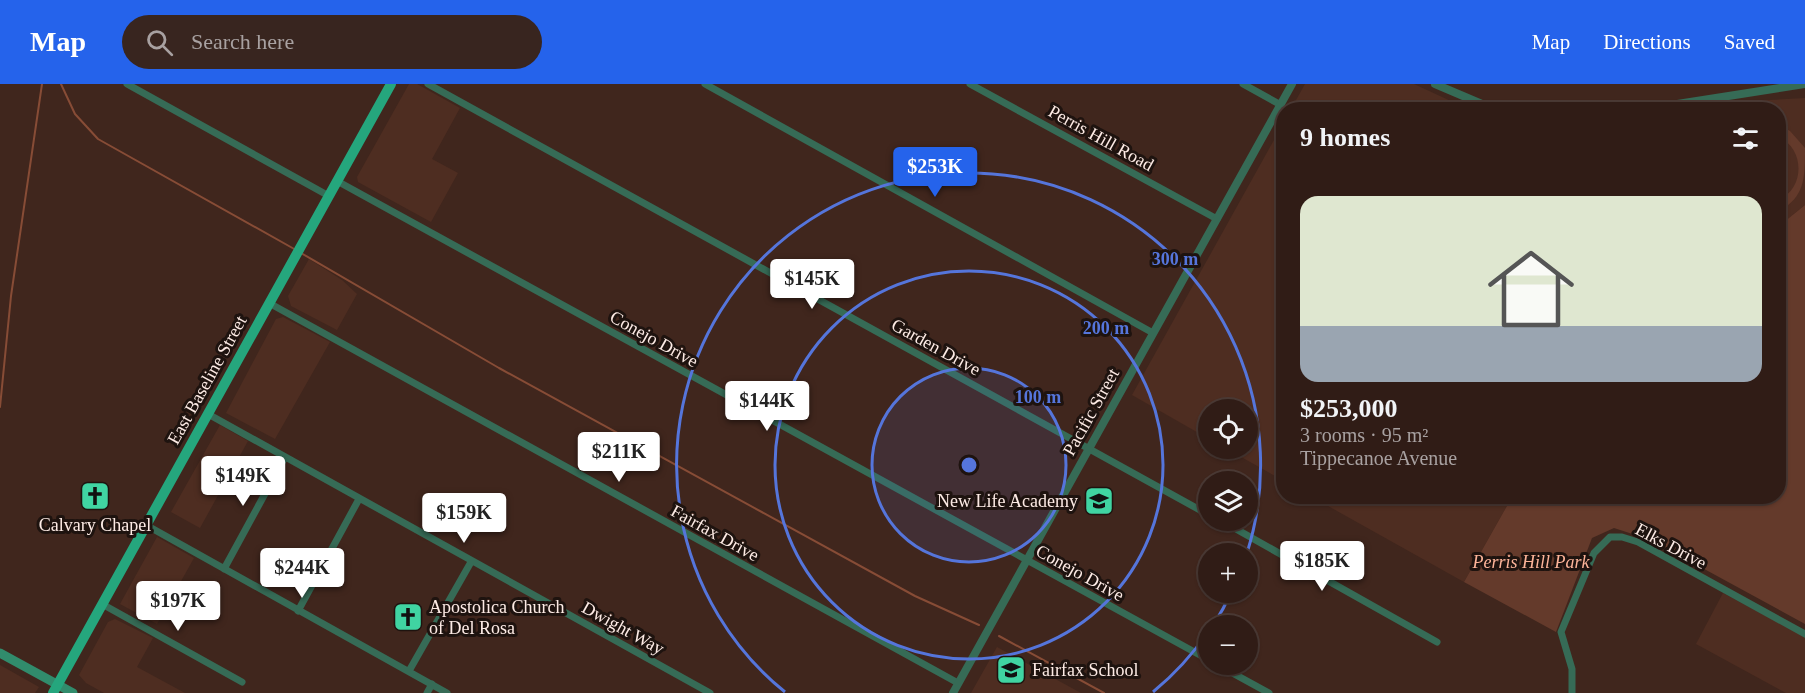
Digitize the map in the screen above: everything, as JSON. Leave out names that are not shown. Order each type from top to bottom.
[{"type":"main road","name":"East Baseline Street","points":[[55,689],[391,84]]},
{"type":"main road","points":[[0,653],[55,689],[73,693]]},
{"type":"street","points":[[127,84],[329,196]]},
{"type":"street","name":"Garden Drive","points":[[428,84],[1198,509]]},
{"type":"street","points":[[705,84],[1153,333]]},
{"type":"street","name":"Perris Hill Road","points":[[970,84],[1217,219]]},
{"type":"street","points":[[1243,84],[1276,102]]},
{"type":"street","name":"Pacific Street","points":[[1283,102],[1292,84]]},
{"type":"street","points":[[1435,84],[1477,102]]},
{"type":"street","points":[[1690,102],[1805,84]]},
{"type":"street","name":"Pacific Street","points":[[953,693],[1276,114]]},
{"type":"street","name":"Conejo Drive","points":[[337,181],[1198,654]]},
{"type":"street","name":"Fairfax Drive","points":[[269,303],[958,683]]},
{"type":"street","name":"Dwight Way","points":[[208,414],[710,693]]},
{"type":"street","points":[[224,569],[285,457]]},
{"type":"street","points":[[298,611],[359,499]]},
{"type":"street","points":[[146,525],[447,693]]},
{"type":"street","points":[[1240,531],[1437,642]]},
{"type":"street","name":"Elks Drive","points":[[1572,693],[1572,669],[1561,632],[1594,553],[1610,537],[1622,537],[1638,542],[1805,634]]},
{"type":"street","points":[[409,671],[471,562]]},
{"type":"street","points":[[102,604],[242,682]]},
{"type":"street","points":[[1232,675],[1255,690],[1269,693]]},
{"type":"street","points":[[427,693],[432,684]]},
{"type":"shaded area","points":[[409,84],[417,84],[460,108],[432,159],[458,173],[431,222],[358,182],[357,177]]},
{"type":"shaded area","points":[[1305,84],[1414,84],[1453,102],[1295,102]]},
{"type":"shaded area","points":[[1805,98],[1805,205],[1786,220],[1786,102],[1747,102]]},
{"type":"shaded area","points":[[1276,136],[1276,477],[1245,459],[1258,459],[1258,399],[1198,399],[1198,433],[1132,395]]},
{"type":"shaded area","points":[[309,259],[342,280],[357,294],[337,330],[291,306],[288,296]]},
{"type":"shaded area","points":[[283,317],[330,342],[275,439],[226,413],[276,319]]},
{"type":"shaded area","points":[[220,425],[248,441],[200,528],[171,512]]},
{"type":"shaded area","points":[[1325,504],[1508,504],[1464,582]]},
{"type":"shaded area","points":[[157,537],[194,558],[157,624],[120,604]]},
{"type":"shaded area","points":[[1723,593],[1805,637],[1805,693],[1786,693],[1696,644]]},
{"type":"shaded area","points":[[115,619],[153,638],[137,667],[185,693],[104,693],[86,683],[79,675],[108,622]]},
{"type":"shaded area","name":"Fairfax School","points":[[997,647],[1081,693],[971,693]]},
{"type":"shaded area","points":[[0,665],[39,687],[35,693],[0,693]]},
{"type":"green space","points":[[1786,129],[1805,148],[1805,169],[1799,193],[1786,207],[1786,195],[1794,187],[1798,168],[1794,150],[1788,143]]},
{"type":"green space","name":"Perris Hill Park","points":[[1805,205],[1805,624],[1651,540],[1614,528],[1592,538],[1556,632],[1464,582],[1508,504],[1786,504],[1786,220]]},
{"type":"waterway","points":[[0,407],[11,296],[42,84]]},
{"type":"waterway","points":[[61,84],[75,114],[98,139],[296,250]]},
{"type":"waterway","points":[[301,253],[499,368],[915,596],[979,625]]},
{"type":"waterway","points":[[999,636],[1104,693]]},
{"type":"place","name":"Calvary Chapel","points":[[95,496]]},
{"type":"place","name":"New Life Academy","points":[[1099,501]]},
{"type":"place","name":"Apostolica Church of Del Rosa","points":[[408,617]]},
{"type":"place","name":"Fairfax School","points":[[1011,670]]}]
